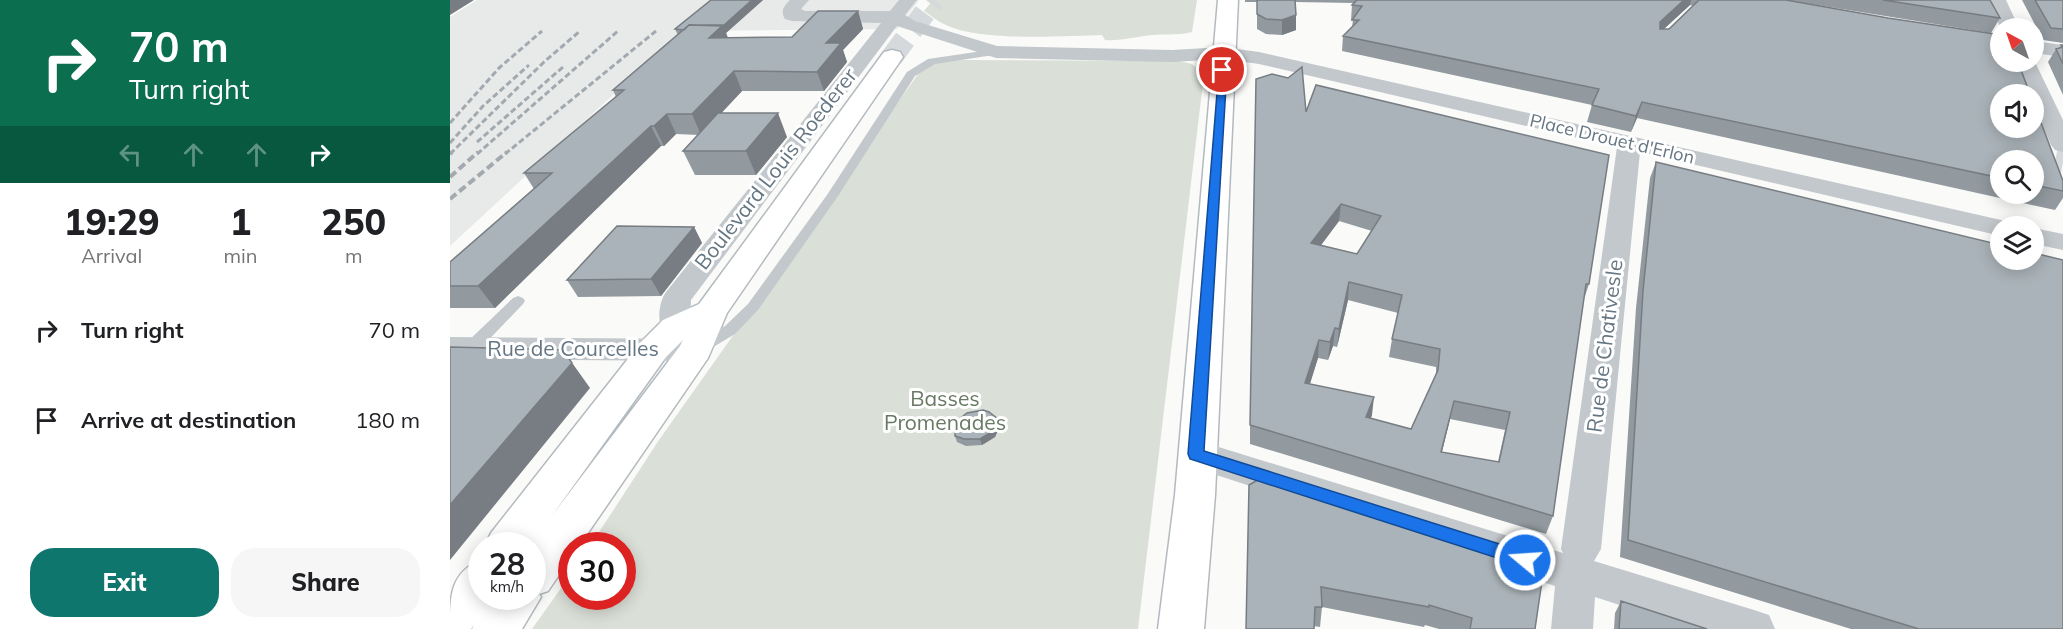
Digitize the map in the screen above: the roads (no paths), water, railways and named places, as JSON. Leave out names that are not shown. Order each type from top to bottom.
[{"type":"main road","points":[[1181,629],[1194,506],[1228,0]]},
{"type":"main road","name":"Boulevard Louis Roederer","points":[[518,532],[675,342],[711,312],[880,54]]},
{"type":"main road","name":"Boulevard Louis Roederer","points":[[546,554],[675,342]]},
{"type":"main road","points":[[450,620],[468,596]]},
{"type":"main road","points":[[495,629],[509,610]]},
{"type":"street","points":[[800,0],[792,8],[792,15],[895,17]]},
{"type":"street","name":"Boulevard Louis Roederer","points":[[675,342],[676,299],[880,54],[895,17],[908,0]]},
{"type":"street","points":[[1997,0],[2000,18]]},
{"type":"street","name":"Place Drouet d'Erlon","points":[[895,17],[909,25],[996,52],[1172,56],[1223,62],[1259,58],[1990,225]]},
{"type":"street","points":[[880,54],[904,33],[924,30]]},
{"type":"street","points":[[2044,48],[2063,51]]},
{"type":"street","points":[[2030,72],[2063,145]]},
{"type":"street","name":"Rue de Chativesle","points":[[1572,629],[1629,142]]},
{"type":"street","points":[[2044,238],[2063,243],[2063,232]]},
{"type":"street","name":"Rue de Courcelles","points":[[460,348],[675,342]]},
{"type":"street","points":[[1196,454],[1547,567],[1579,561],[1754,629]]},
{"type":"lane","points":[[675,342],[730,330],[753,308],[832,196],[910,74],[965,42]]},
{"type":"lane","points":[[932,61],[996,52]]},
{"type":"lane","points":[[460,348],[518,301]]},
{"type":"tunnel","points":[[892,57],[934,0]]},
{"type":"tunnel","points":[[2044,159],[2063,162]]},
{"type":"railway","points":[[450,123],[499,68],[542,31]]},
{"type":"railway","points":[[452,152],[450,154],[544,62],[580,31]]},
{"type":"railway","points":[[477,154],[618,31]]},
{"type":"railway","points":[[505,154],[656,31]]},
{"type":"railway","points":[[450,143],[483,106],[529,65]]},
{"type":"railway","points":[[477,142],[563,67]]},
{"type":"railway","points":[[450,177],[478,152]]},
{"type":"railway","points":[[450,199],[507,152]]},
{"type":"park label","name":"Basses Promenades","points":[[945,411]]}]
